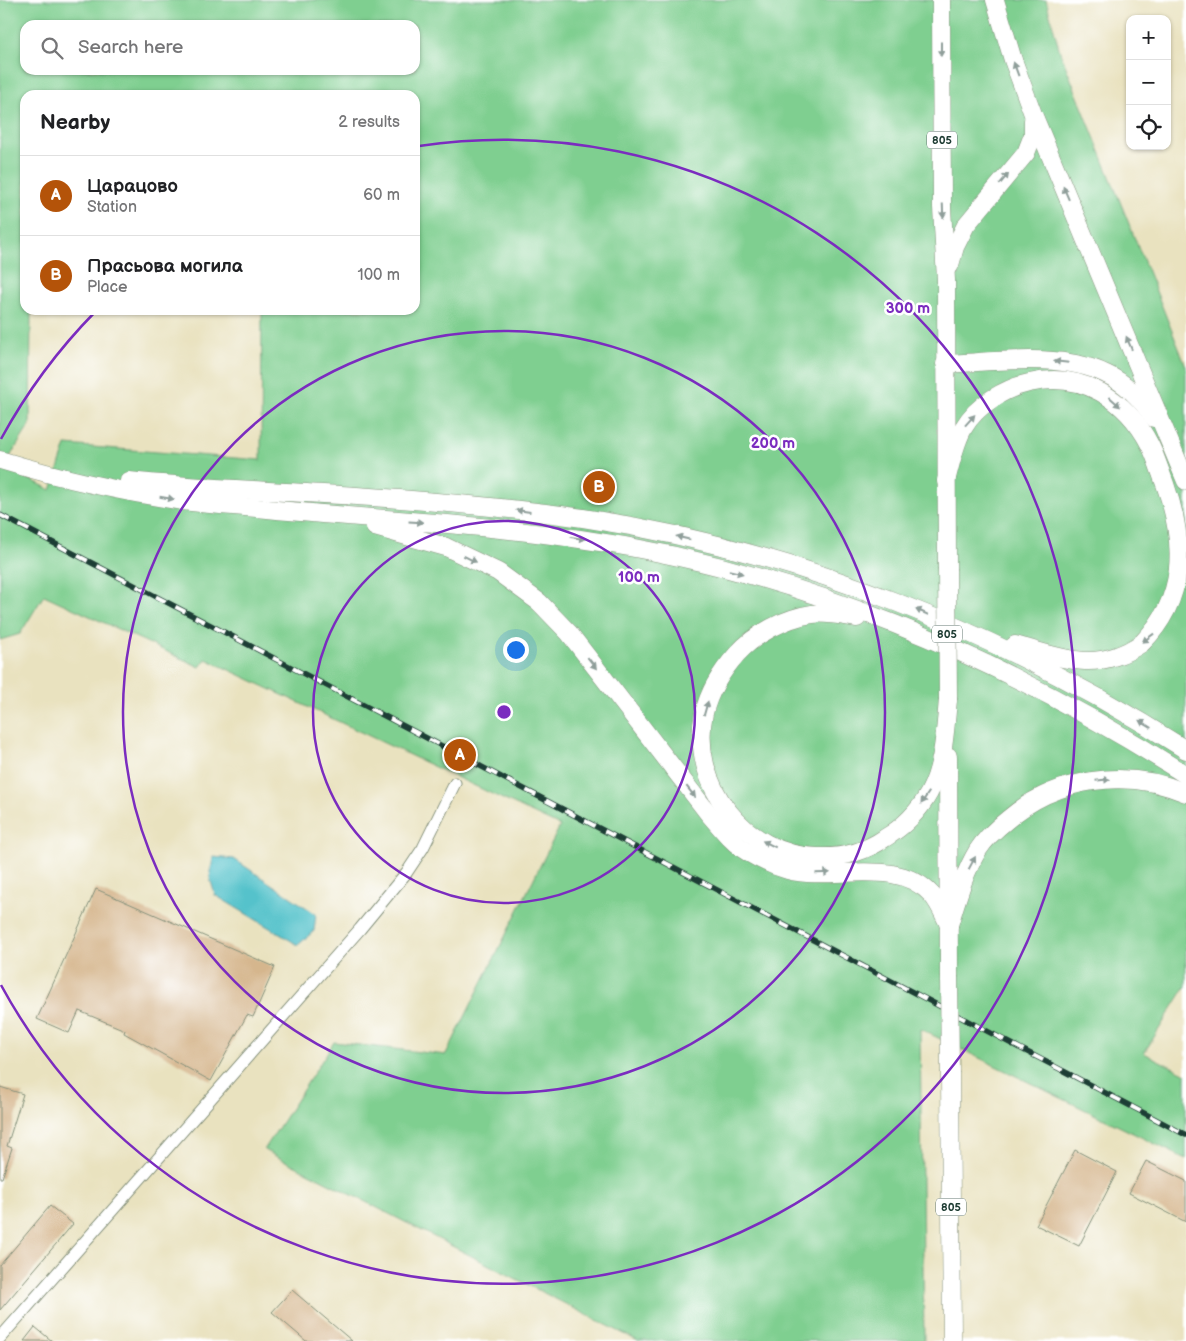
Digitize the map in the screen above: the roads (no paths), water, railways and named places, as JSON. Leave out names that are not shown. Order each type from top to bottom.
[{"type":"main road","name":"805","points":[[941,0],[942,207],[946,280],[952,1341]]},
{"type":"main road","name":"805","points":[[946,280],[954,247],[966,225],[1026,153],[1033,135],[1032,114],[995,0]]},
{"type":"main road","points":[[1032,114],[1186,481]]},
{"type":"main road","points":[[945,364],[1031,361],[1058,362],[1084,366],[1107,374],[1129,389],[1145,405],[1168,436]]},
{"type":"main road","points":[[946,480],[964,426],[996,396],[1020,385],[1041,380],[1066,380],[1089,386],[1110,397],[1126,412],[1150,445],[1179,518],[1185,544],[1186,569],[1181,594],[1170,615],[1155,634],[1131,650],[1110,658],[1086,661],[1064,658],[969,633]]},
{"type":"main road","points":[[0,460],[34,470],[121,490],[185,501],[323,515],[503,529],[582,539],[664,553],[755,577],[831,601],[905,628],[983,663],[1065,703],[1133,741],[1186,775]]},
{"type":"main road","points":[[34,470],[191,487],[333,494],[494,508],[594,520],[668,534],[760,556],[910,607],[969,633],[1075,684],[1186,750]]},
{"type":"main road","points":[[323,515],[446,547],[498,572],[539,602],[569,633],[708,813],[732,841],[739,846],[761,860],[788,870],[813,873],[883,873],[902,876],[920,885],[932,896],[950,925]]},
{"type":"main road","points":[[905,628],[840,615],[813,614],[790,619],[768,630],[744,646],[727,665],[713,688],[704,713],[702,739],[705,763],[713,787],[724,807],[738,824],[758,839],[780,850],[804,857],[852,854],[876,845],[897,830],[915,813],[929,792],[939,769],[948,700]]},
{"type":"main road","points":[[950,925],[966,873],[979,849],[997,828],[1018,810],[1044,794],[1077,783],[1110,779],[1139,780],[1172,787],[1186,793]]},
{"type":"street","points":[[0,1338],[354,936],[395,886],[422,848],[455,783]]},
{"type":"water","points":[[213,857],[234,859],[316,914],[314,931],[298,945],[215,895],[210,878]]},
{"type":"railway","points":[[0,515],[1186,1135]]},
{"type":"place","name":"Прасьова могила","points":[[599,487]]},
{"type":"place","name":"Царацово","points":[[460,755]]}]
